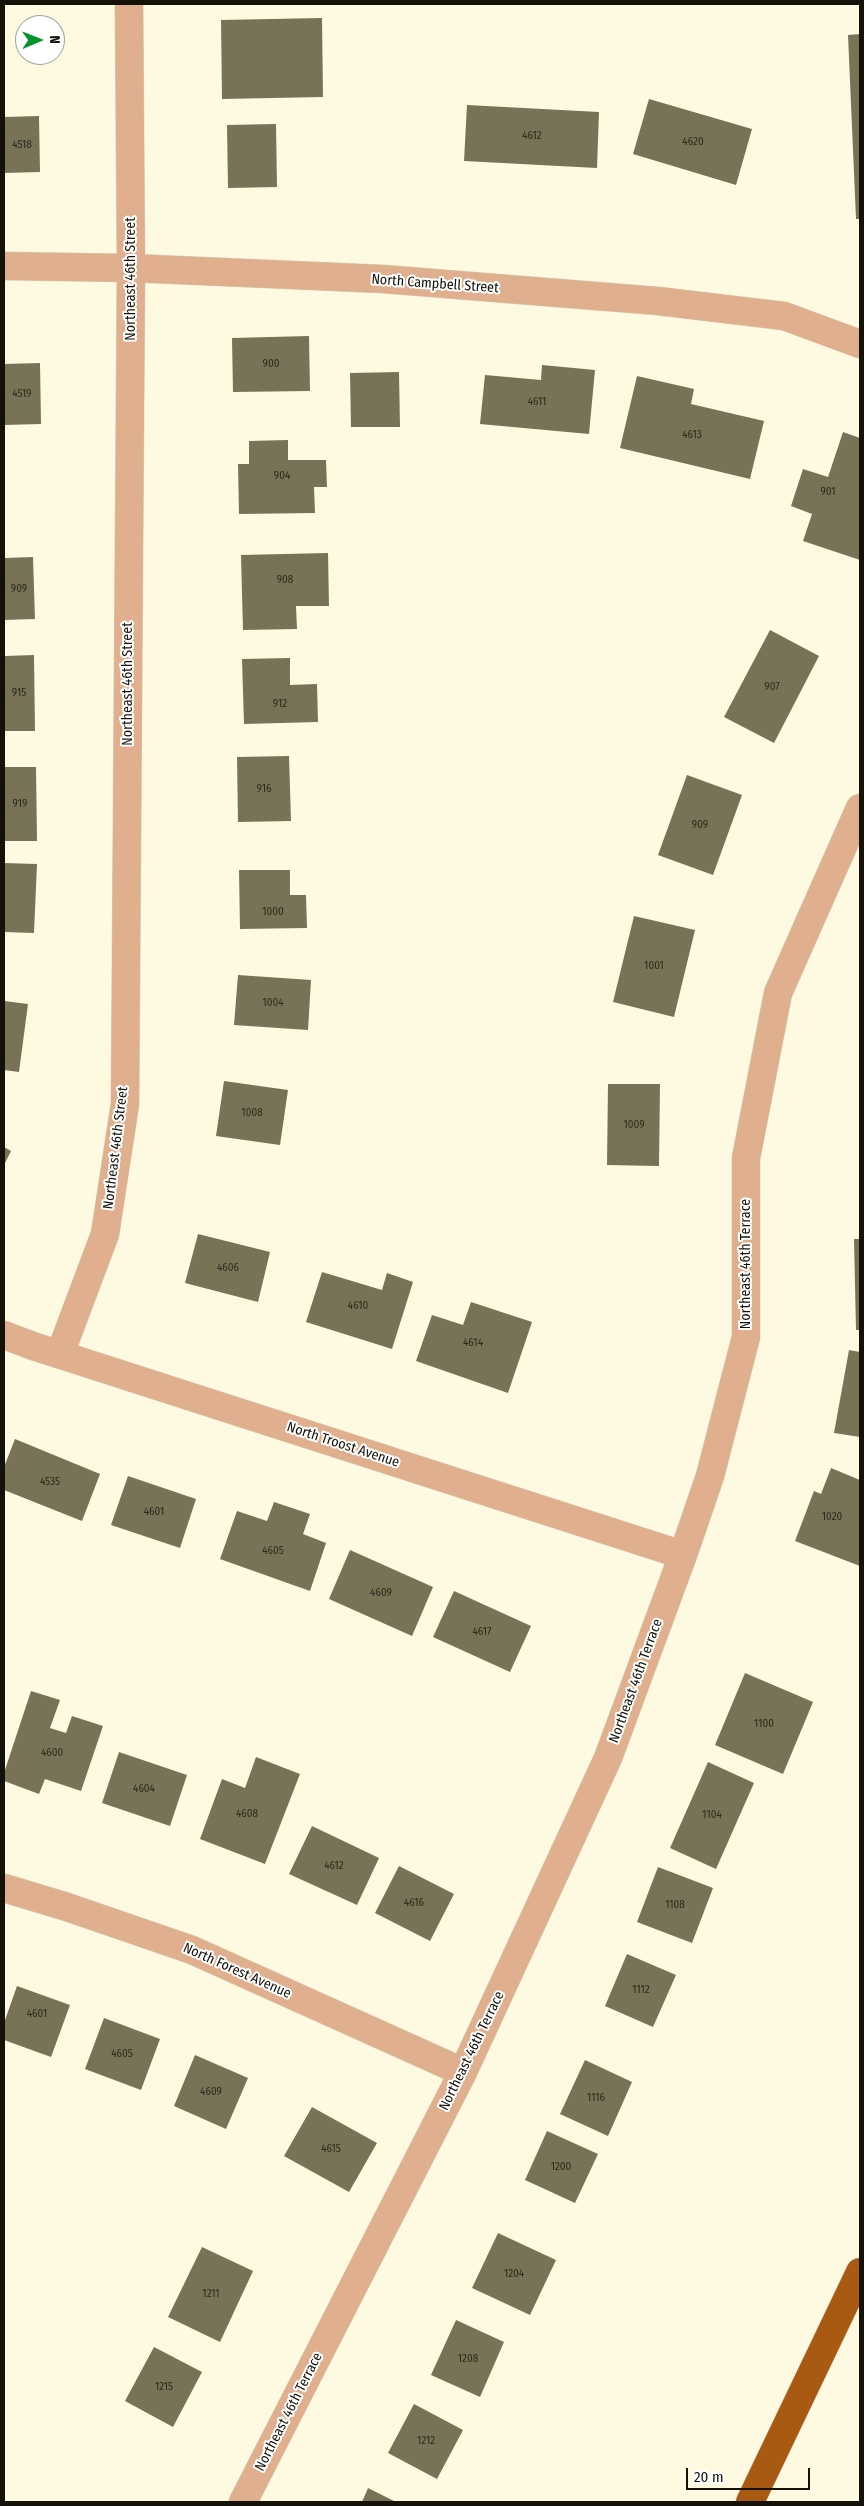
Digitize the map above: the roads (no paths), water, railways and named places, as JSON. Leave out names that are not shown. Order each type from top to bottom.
[{"type":"highway","points":[[750,2502],[860,2272]]},
{"type":"street","name":"Northeast 46th Street","points":[[60,1354],[105,1234],[125,1104],[131,268],[129,4]]},
{"type":"street","name":"North Campbell Street","points":[[4,266],[131,268],[383,280],[658,301],[784,316],[860,344]]},
{"type":"street","name":"Northeast 46th Terrace","points":[[243,2502],[463,2072],[608,1758],[683,1555],[710,1476],[746,1337],[746,1158],[778,993],[860,808]]},
{"type":"street","name":"North Troost Avenue","points":[[4,1335],[683,1555]]},
{"type":"street","name":"North Forest Avenue","points":[[4,1888],[67,1907],[192,1950],[463,2072]]}]
